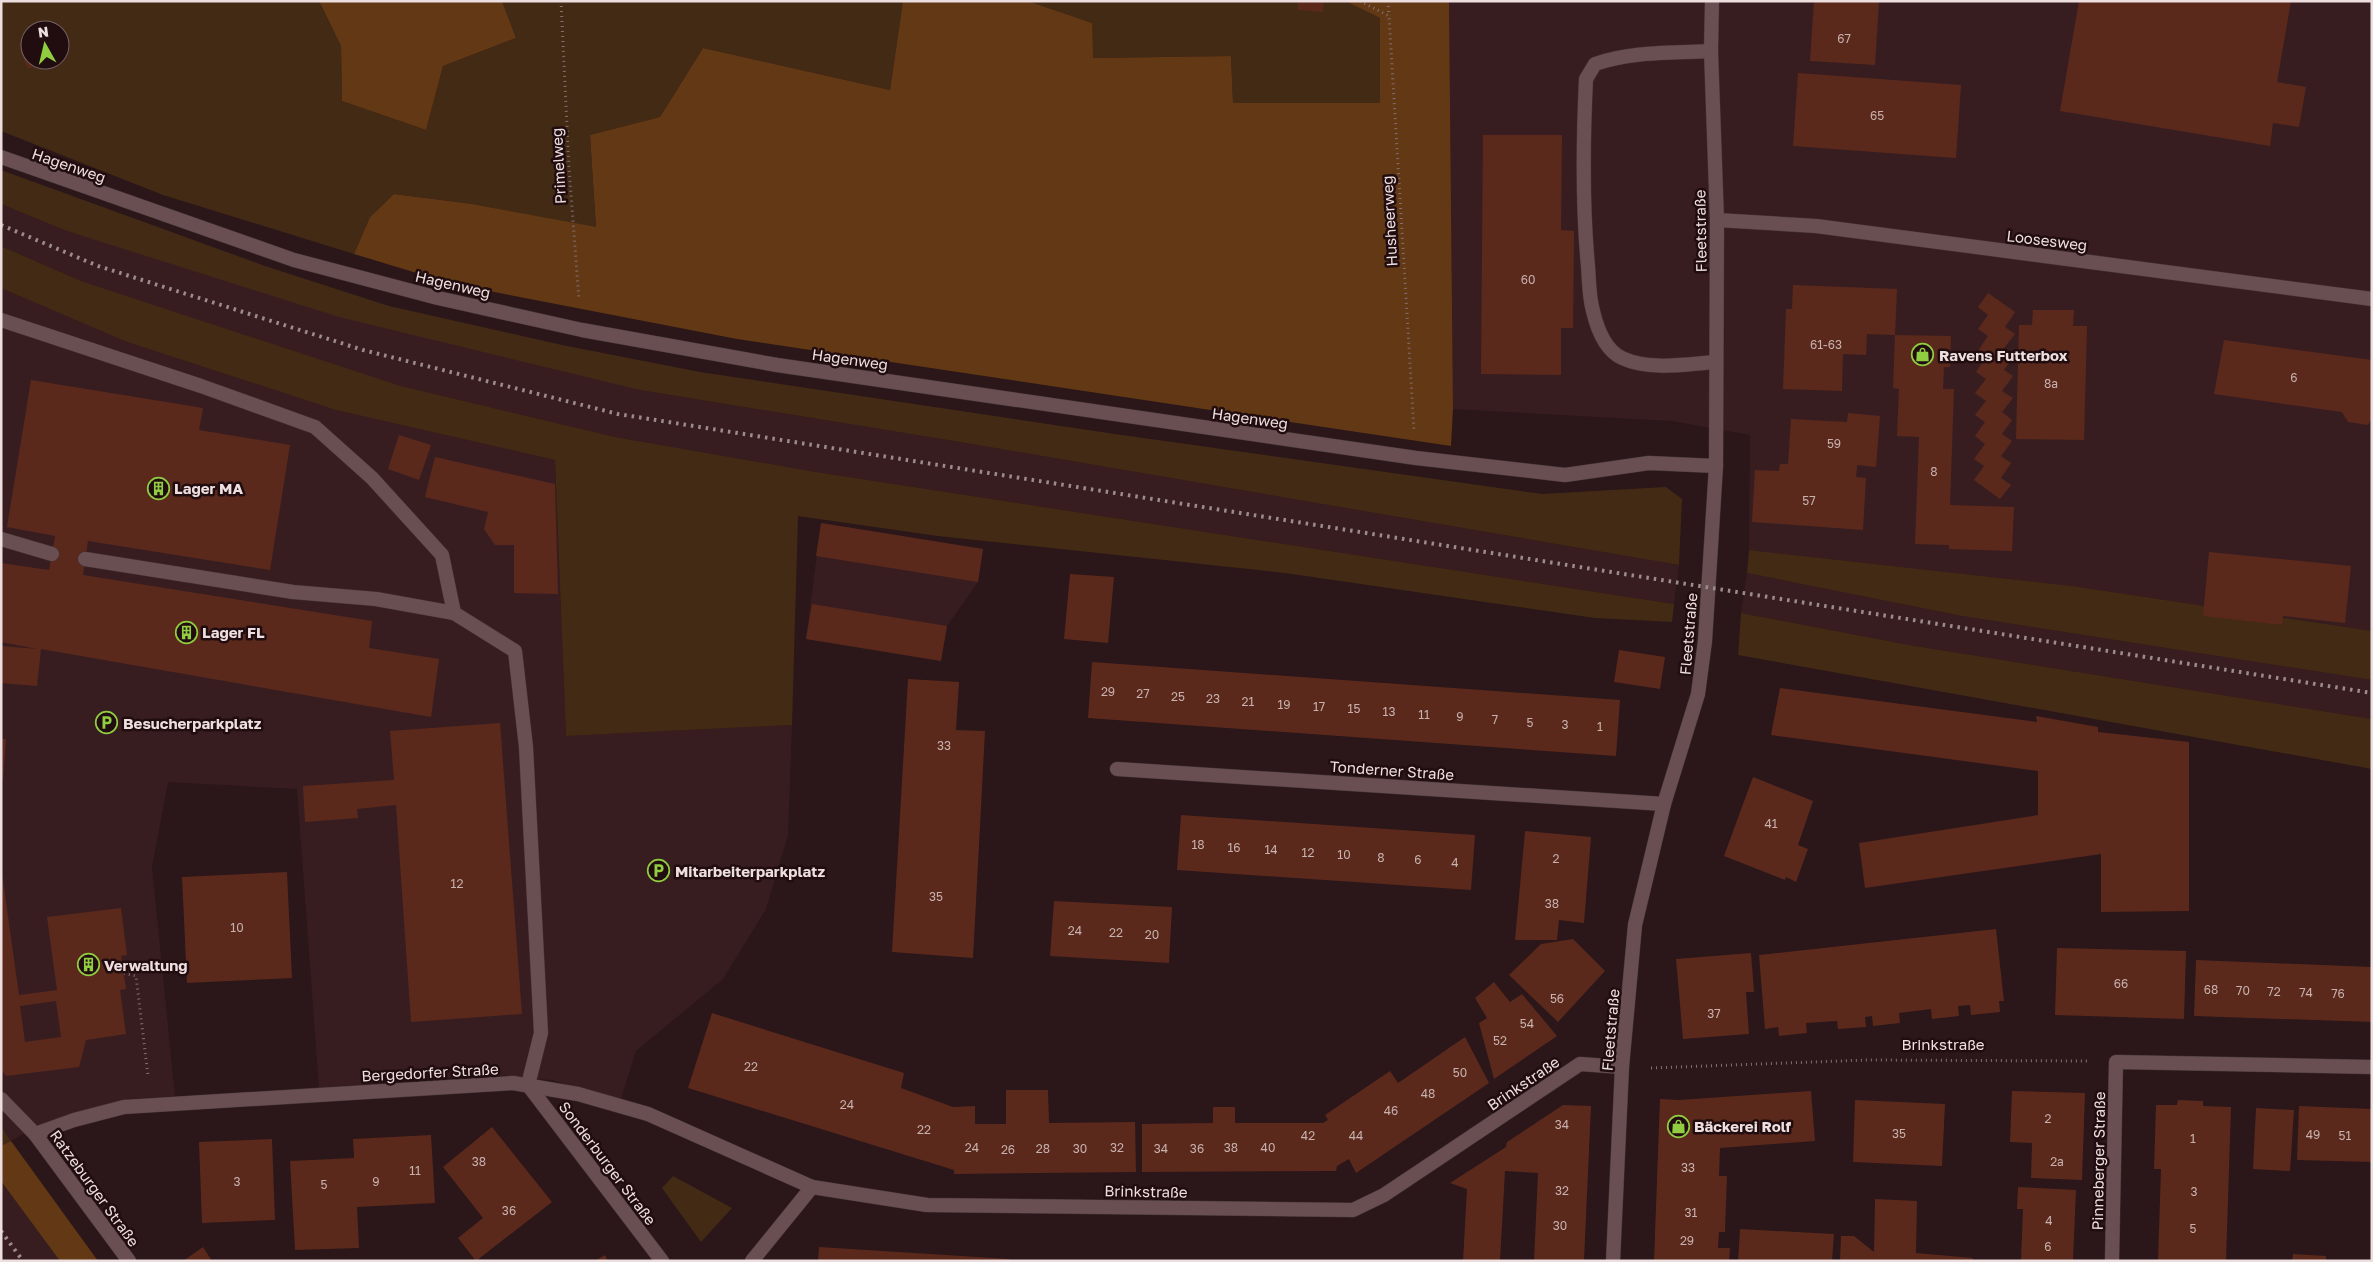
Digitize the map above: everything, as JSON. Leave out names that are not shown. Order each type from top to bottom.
[{"type":"street","name":"Fleetstraße","points":[[1613,1261],[1622,1067],[1635,925],[1664,804],[1698,694],[1705,641],[1716,466],[1716,220],[1711,51],[1712,1]]},
{"type":"street","points":[[1711,51],[1640,54],[1611,58],[1595,64],[1586,79],[1584,193],[1592,310],[1602,338],[1610,349],[1622,358],[1655,366],[1716,362]]},
{"type":"street","name":"Hagenweg","points":[[1,157],[294,260],[438,298],[582,330],[777,365],[1416,458],[1565,475],[1649,463],[1716,466]]},
{"type":"street","name":"Loosesweg","points":[[1716,220],[1816,226],[2372,299]]},
{"type":"street","points":[[2,326],[201,386],[315,427],[372,478],[442,555],[454,613]]},
{"type":"street","points":[[1,539],[52,554]]},
{"type":"street","points":[[85,559],[293,592],[376,599],[454,613],[515,651],[526,747],[541,1033],[528,1085]]},
{"type":"street","name":"Tonderner Straße","points":[[1117,769],[1664,804]]},
{"type":"street","points":[[2116,1062],[2372,1067]]},
{"type":"street","name":"Pinneberger Straße","points":[[2112,1261],[2116,1062]]},
{"type":"street","name":"Brinkstraße","points":[[812,1187],[927,1205],[1353,1210],[1392,1190],[1580,1064],[1622,1067]]},
{"type":"street","name":"Bergedorfer Straße","points":[[35,1134],[74,1120],[124,1107],[152,1104],[513,1083],[578,1094],[648,1114],[812,1187]]},
{"type":"street","name":"Sonderburger Straße","points":[[528,1085],[662,1261]]},
{"type":"street","name":"Ratzeburger Straße","points":[[1,1099],[35,1134],[129,1261]]},
{"type":"street","points":[[752,1261],[812,1187]]},
{"type":"path","name":"Primelweg","points":[[562,1],[569,168],[582,330]]},
{"type":"path","points":[[1360,1],[1389,16]]},
{"type":"path","name":"Husheerweg","points":[[1388,1],[1416,458]]},
{"type":"path","points":[[124,973],[136,976],[152,1104]]},
{"type":"path","name":"Brinkstraße","points":[[1622,1067],[1658,1068],[1867,1060],[2116,1062]]},
{"type":"shaded area","points":[[1,1],[319,1],[341,46],[342,101],[426,130],[443,66],[516,38],[502,1],[903,1],[890,90],[703,48],[660,117],[590,135],[596,228],[472,204],[394,194],[370,217],[354,254],[163,195],[1,131]]},
{"type":"shaded area","points":[[319,1],[502,1],[516,38],[443,66],[426,130],[342,101],[341,46]]},
{"type":"shaded area","points":[[903,1],[1028,1],[1092,23],[1093,58],[1231,56],[1233,103],[1380,103],[1380,18],[1345,1],[1449,1],[1453,409],[1451,446],[737,339],[453,284],[354,254],[370,217],[394,194],[472,204],[596,227],[590,135],[660,117],[703,48],[890,90]]},
{"type":"shaded area","points":[[1028,1],[1345,1],[1380,18],[1380,103],[1233,103],[1231,56],[1092,58],[1092,23]]},
{"type":"shaded area","points":[[1449,1],[2372,1],[2372,631],[2072,586],[1749,550],[1750,435],[1672,421],[1453,409]]},
{"type":"shaded area","points":[[1,170],[265,266],[389,306],[562,345],[700,372],[1115,434],[1542,494],[1666,487],[1682,499],[1679,565],[966,443],[640,390],[339,317],[64,230],[1,204]]},
{"type":"shaded area","points":[[1,204],[64,230],[640,390],[966,443],[1679,565],[1674,604],[816,472],[615,437],[401,386],[81,281],[1,246]]},
{"type":"shaded area","points":[[1,246],[81,281],[401,386],[615,437],[816,472],[1674,604],[1672,622],[1595,618],[1285,573],[938,536],[798,516],[792,725],[566,736],[555,460],[336,410],[127,342],[1,288]]},
{"type":"shaded area","points":[[1,288],[127,342],[336,410],[555,460],[566,736],[792,725],[788,835],[766,909],[723,979],[636,1051],[620,1102],[552,1080],[485,1074],[319,1088],[297,789],[168,782],[152,867],[175,1096],[128,1099],[32,1129],[11,1141],[1,1126]]},
{"type":"shaded area","points":[[821,523],[983,549],[978,582],[947,626],[941,661],[806,639]]},
{"type":"shaded area","points":[[1749,550],[2072,586],[2372,631],[2372,680],[1962,616],[1747,573]]},
{"type":"shaded area","points":[[1747,573],[1962,616],[2372,680],[2372,719],[1909,645],[1741,613]]},
{"type":"shaded area","points":[[1741,613],[1909,645],[2372,719],[2372,769],[1738,655]]},
{"type":"shaded area","points":[[1,1126],[11,1141],[1,1146]]},
{"type":"shaded area","points":[[11,1141],[98,1261],[60,1261],[1,1181],[1,1146]]},
{"type":"shaded area","points":[[673,1176],[732,1208],[701,1242],[662,1188]]},
{"type":"shaded area","points":[[1,1181],[60,1261],[1,1261]]},
{"type":"building","points":[[1298,1],[1324,1],[1323,12],[1298,10]]},
{"type":"building","points":[[1814,1],[1879,1],[1875,65],[1810,61]]},
{"type":"building","points":[[2079,1],[2291,1],[2277,82],[2306,87],[2299,127],[2273,123],[2270,146],[2060,111]]},
{"type":"building","points":[[1798,73],[1961,85],[1956,158],[1793,146]]},
{"type":"building","points":[[1483,135],[1562,135],[1561,230],[1574,231],[1573,328],[1561,328],[1561,375],[1481,374]]},
{"type":"building","points":[[1793,285],[1897,289],[1895,335],[1867,334],[1866,355],[1843,354],[1842,391],[1783,389],[1786,309],[1792,309]]},
{"type":"building","points":[[1988,293],[2015,312],[2005,327],[2015,334],[2004,348],[2015,355],[2004,370],[2013,376],[2002,391],[2013,398],[2002,412],[2012,420],[2002,434],[2012,441],[2001,456],[2011,463],[2001,478],[2011,485],[2000,499],[1974,480],[1984,466],[1974,459],[1985,444],[1975,436],[1985,422],[1975,415],[1986,401],[1975,393],[1986,379],[1976,372],[1986,357],[1978,351],[1988,336],[1978,329],[1988,315],[1978,307]]},
{"type":"building","points":[[2033,310],[2074,310],[2073,326],[2087,326],[2084,440],[2016,439],[2019,325],[2032,325]]},
{"type":"building","points":[[1895,335],[1951,336],[1950,367],[1944,367],[1943,389],[1954,389],[1950,505],[2014,507],[2012,551],[1949,549],[1949,545],[1915,544],[1919,437],[1897,436],[1899,389],[1893,388]]},
{"type":"building","points":[[2224,340],[2372,360],[2372,421],[2368,425],[2348,422],[2342,412],[2214,394]]},
{"type":"building","points":[[31,380],[203,408],[199,430],[290,445],[270,570],[88,541],[83,575],[372,621],[369,648],[439,659],[431,717],[41,649],[37,686],[1,683],[1,646],[37,649],[1,642],[1,563],[49,570],[55,536],[7,527]]},
{"type":"building","points":[[1848,413],[1880,416],[1876,467],[1857,465],[1856,477],[1866,478],[1863,530],[1752,522],[1755,470],[1779,471],[1780,464],[1788,464],[1791,419],[1847,422]]},
{"type":"building","points":[[399,435],[431,445],[419,480],[388,469]]},
{"type":"building","points":[[435,457],[555,484],[558,594],[514,593],[514,545],[495,545],[484,529],[488,512],[425,497]]},
{"type":"building","points":[[821,523],[983,549],[978,582],[816,556]]},
{"type":"building","points":[[2209,552],[2351,566],[2345,623],[2283,616],[2282,625],[2203,616]]},
{"type":"building","points":[[1070,574],[1114,577],[1108,643],[1064,639]]},
{"type":"building","points":[[812,604],[947,626],[941,661],[806,639]]},
{"type":"building","points":[[1619,650],[1665,657],[1660,689],[1614,682]]},
{"type":"building","points":[[1092,662],[1620,700],[1616,756],[1088,718]]},
{"type":"building","points":[[908,679],[959,682],[956,730],[985,731],[973,958],[892,952]]},
{"type":"building","points":[[1780,688],[2037,722],[2036,716],[2098,727],[2098,732],[2189,742],[2189,911],[2101,912],[2101,854],[1865,888],[1859,843],[2038,815],[2038,771],[1771,735]]},
{"type":"building","points":[[500,723],[522,1014],[411,1022],[396,805],[357,809],[358,818],[305,822],[303,786],[394,780],[390,731]]},
{"type":"building","points":[[1,739],[6,739],[3,780],[1,780]]},
{"type":"building","points":[[1753,777],[1813,801],[1798,845],[1808,849],[1796,882],[1786,877],[1785,880],[1724,856]]},
{"type":"building","points":[[1181,815],[1475,835],[1471,890],[1177,870]]},
{"type":"building","points":[[1525,831],[1591,837],[1584,923],[1559,920],[1557,940],[1515,940]]},
{"type":"building","name":"Verwaltung","points":[[1,866],[19,995],[57,990],[47,917],[121,908],[127,955],[121,956],[126,989],[120,990],[126,1034],[86,1040],[79,1067],[6,1076],[1,1069]],"holes":[[[56,1001],[61,1037],[25,1042],[20,1006]]]},
{"type":"building","points":[[287,872],[292,978],[187,983],[182,877]]},
{"type":"building","points":[[1054,901],[1172,907],[1169,963],[1050,956]]},
{"type":"building","points":[[1996,929],[2004,1001],[1999,1001],[2000,1012],[1971,1015],[1970,1005],[1958,1006],[1959,1016],[1932,1019],[1931,1009],[1899,1013],[1900,1023],[1873,1026],[1872,1016],[1865,1017],[1866,1027],[1838,1029],[1837,1021],[1806,1023],[1807,1033],[1779,1036],[1778,1027],[1765,1029],[1759,955]]},
{"type":"building","points":[[1573,939],[1605,971],[1558,1022],[1509,975],[1541,944]]},
{"type":"building","points":[[2057,948],[2186,951],[2184,1019],[2055,1015]]},
{"type":"building","points":[[1751,953],[1754,992],[1746,992],[1749,1034],[1683,1039],[1676,959]]},
{"type":"building","points":[[2196,960],[2372,967],[2372,1022],[2194,1016]]},
{"type":"building","points":[[1494,982],[1510,1002],[1522,994],[1557,1036],[1494,1079],[1479,1023],[1487,1018],[1475,998]]},
{"type":"building","points":[[712,1013],[904,1073],[901,1088],[953,1107],[975,1106],[975,1124],[1006,1124],[1006,1090],[1048,1090],[1049,1123],[1135,1122],[1136,1172],[954,1174],[954,1170],[688,1088]]},
{"type":"building","points":[[1465,1037],[1489,1083],[1356,1173],[1349,1159],[1337,1166],[1336,1171],[1142,1172],[1142,1124],[1213,1123],[1213,1107],[1235,1107],[1235,1123],[1323,1123],[1328,1120],[1325,1115],[1390,1071],[1398,1083]]},
{"type":"building","points":[[1811,1091],[1815,1141],[1720,1148],[1719,1176],[1727,1176],[1725,1232],[1719,1232],[1718,1248],[1730,1248],[1729,1261],[1654,1261],[1660,1099],[1679,1100]]},
{"type":"building","points":[[2012,1091],[2085,1093],[2082,1180],[2031,1178],[2032,1143],[2010,1142]]},
{"type":"building","points":[[1855,1100],[1945,1104],[1942,1166],[1853,1162]]},
{"type":"building","points":[[2178,1100],[2203,1101],[2203,1106],[2231,1107],[2226,1261],[2158,1261],[2161,1169],[2154,1169],[2156,1105],[2177,1105]]},
{"type":"building","points":[[1563,1105],[1591,1106],[1584,1261],[1534,1261],[1538,1173],[1505,1171],[1500,1261],[1463,1261],[1467,1189],[1450,1183],[1506,1147],[1507,1142]]},
{"type":"building","points":[[2299,1106],[2372,1109],[2372,1162],[2297,1160]]},
{"type":"building","points":[[2256,1108],[2294,1110],[2290,1171],[2253,1169]]},
{"type":"building","points":[[492,1127],[552,1202],[476,1261],[458,1238],[483,1218],[443,1167]]},
{"type":"building","points":[[431,1135],[435,1203],[357,1207],[359,1248],[295,1250],[290,1161],[354,1158],[353,1139]]},
{"type":"building","points":[[272,1139],[275,1220],[202,1223],[199,1142]]},
{"type":"building","points":[[2018,1187],[2076,1190],[2073,1261],[2021,1261],[2023,1209],[2017,1209]]},
{"type":"building","points":[[1875,1199],[1917,1201],[1916,1253],[1973,1258],[1972,1261],[1840,1261],[1841,1236],[1854,1236],[1874,1252]]},
{"type":"building","points":[[1740,1229],[1834,1234],[1832,1261],[1738,1261]]},
{"type":"building","points":[[203,1247],[212,1261],[183,1261]]},
{"type":"building","points":[[819,1247],[1009,1259],[1009,1261],[818,1261]]},
{"type":"building","points":[[2293,1254],[2326,1256],[2326,1261],[2292,1261]]},
{"type":"building","points":[[605,1255],[608,1261],[595,1261]]},
{"type":"railway","points":[[1,225],[98,266],[363,350],[618,414],[2372,693]]},
{"type":"railway","points":[[1,1231],[23,1261]]},
{"type":"place","name":"Ravens Futterbox","points":[[1923,355]]},
{"type":"place","name":"Lager MA","points":[[158,488]]},
{"type":"place","name":"Lager FL","points":[[186,632]]},
{"type":"place","name":"Besucherparkplatz","points":[[107,723]]},
{"type":"place","name":"Mitarbeiterparkplatz","points":[[659,871]]},
{"type":"place","name":"Verwaltung","points":[[88,965]]},
{"type":"place","name":"Bäckerei Rolf","points":[[1678,1126]]}]
